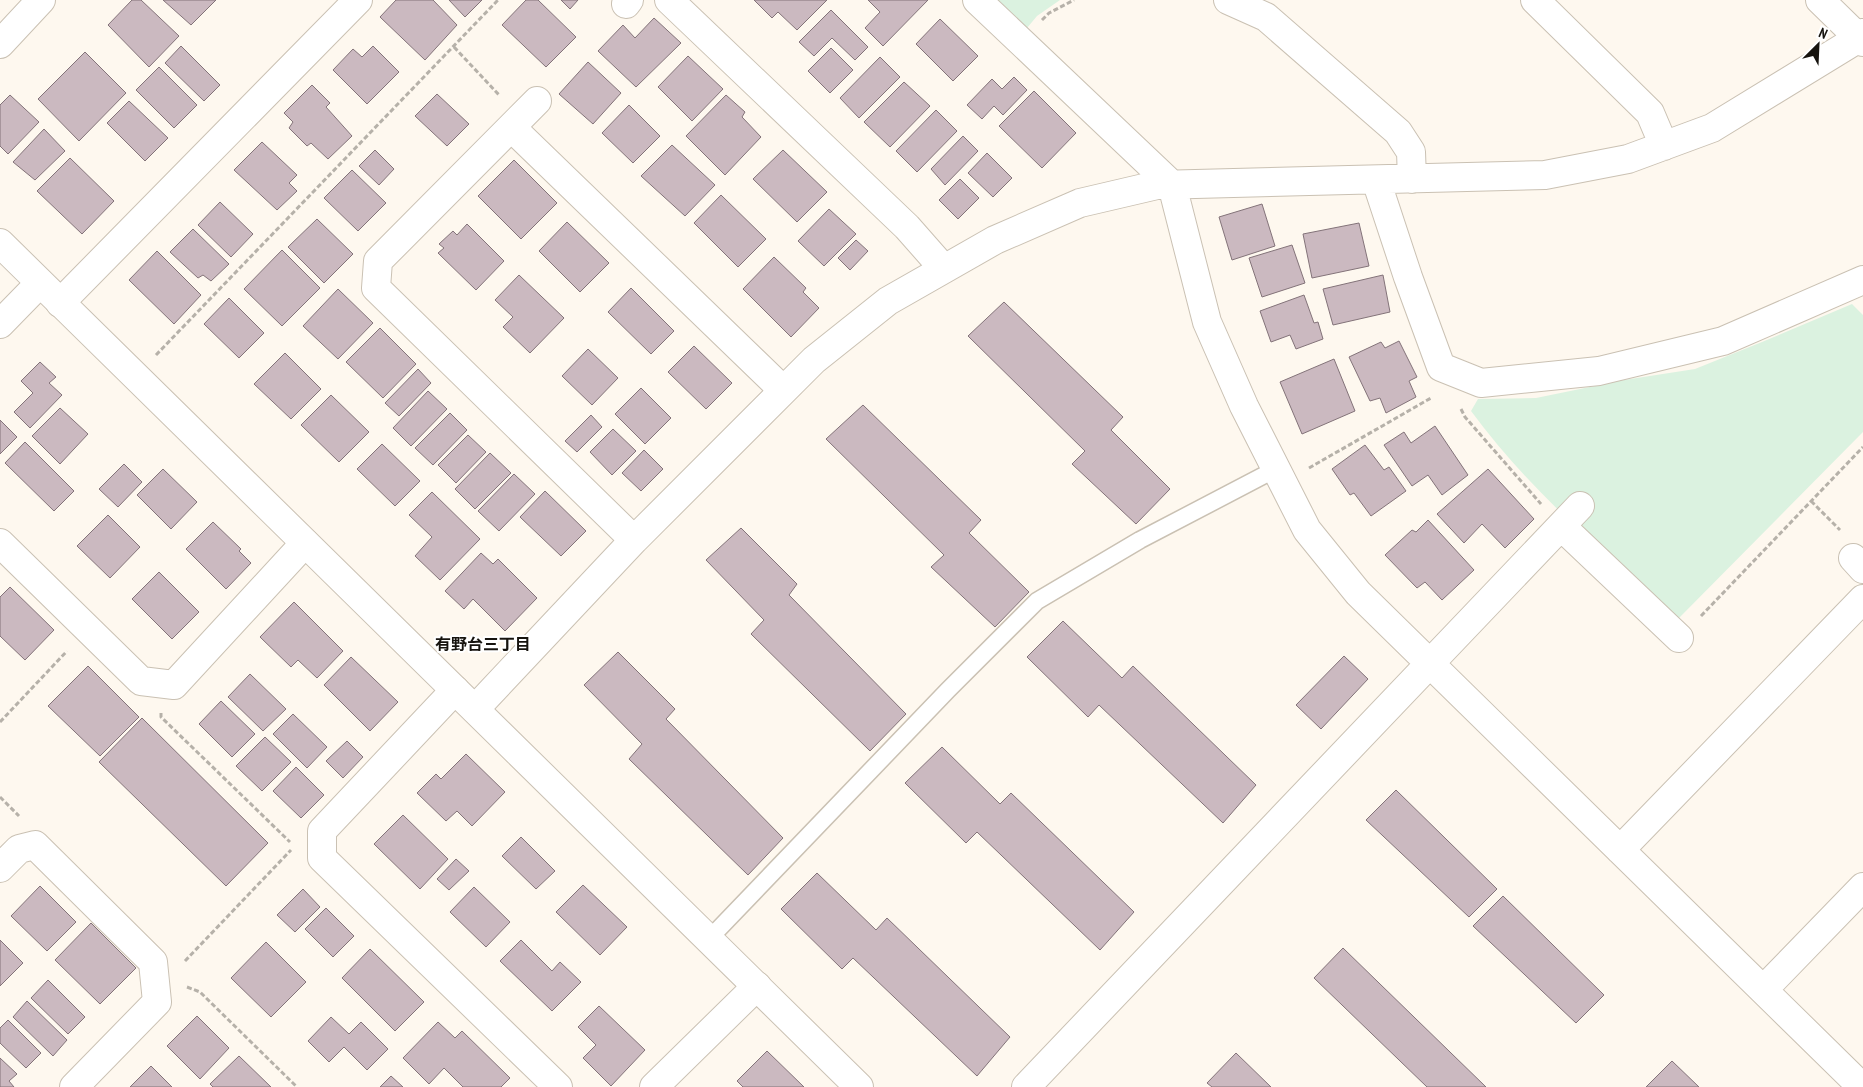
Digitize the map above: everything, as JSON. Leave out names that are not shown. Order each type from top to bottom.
[{"type":"street","points":[[60,303],[358,0]]},
{"type":"street","points":[[669,0],[907,228],[944,269]]},
{"type":"street","points":[[977,0],[1172,185],[1207,322],[1244,406],[1307,530],[1346,579],[1430,664],[1862,1087]]},
{"type":"street","points":[[1228,0],[1266,17],[1398,132],[1411,152],[1412,179]]},
{"type":"street","points":[[1535,0],[1650,113],[1664,146]]},
{"type":"street","points":[[475,709],[634,540],[814,360],[888,301],[996,240],[1080,203],[1156,185],[1544,176],[1628,159],[1712,128],[1862,38],[1820,0]]},
{"type":"street","points":[[0,44],[38,1]]},
{"type":"street","points":[[634,540],[376,288],[378,261],[523,116],[784,390]]},
{"type":"street","points":[[1376,180],[1408,277],[1441,366],[1453,380],[1482,383],[1599,372],[1723,341],[1863,280]]},
{"type":"street","points":[[0,243],[858,1087]]},
{"type":"street","points":[[0,324],[40,283]]},
{"type":"street","points":[[1026,1087],[1580,506]]},
{"type":"street","points":[[1561,526],[1680,638]]},
{"type":"street","points":[[0,543],[141,681],[174,684],[305,543]]},
{"type":"street","points":[[1620,850],[1863,600]]},
{"type":"street","points":[[455,690],[311,844],[322,858],[558,1087]]},
{"type":"street","points":[[0,868],[19,849],[35,845],[153,962],[164,983],[157,1002],[74,1087]]},
{"type":"street","points":[[1763,990],[1863,887]]},
{"type":"street","points":[[654,1087],[757,986]]},
{"type":"lane","points":[[709,939],[948,690],[1037,601],[1140,540],[1279,476]]},
{"type":"path","points":[[134,376],[498,0]]},
{"type":"path","points":[[1022,43],[1048,13],[1074,0]]},
{"type":"path","points":[[454,47],[523,116]]},
{"type":"path","points":[[1279,476],[1453,380],[1465,416],[1561,526]]},
{"type":"path","points":[[1680,638],[1863,447]]},
{"type":"path","points":[[0,722],[88,628]]},
{"type":"path","points":[[159,683],[161,717],[290,842],[311,844]]},
{"type":"path","points":[[297,1087],[200,992],[164,983],[290,850],[311,844]]},
{"type":"green space","points":[[998,0],[1060,0],[1037,16],[1027,28]]},
{"type":"green space","points":[[1852,304],[1863,315],[1863,432],[1678,619],[1543,494],[1518,468],[1471,411],[1478,399],[1536,398],[1624,380],[1695,369]]},
{"type":"building","points":[[132,0],[141,0],[179,36],[149,67],[108,25]]},
{"type":"building","points":[[163,0],[216,0],[191,25]]},
{"type":"building","points":[[396,0],[433,0],[457,25],[425,60],[380,17]]},
{"type":"building","points":[[449,0],[482,0],[465,17]]},
{"type":"building","points":[[526,0],[538,0],[576,37],[546,67],[502,25]]},
{"type":"building","points":[[561,0],[578,0],[570,9]]},
{"type":"building","points":[[754,0],[827,0],[797,30],[778,12],[772,18]]},
{"type":"building","points":[[868,0],[928,0],[883,46],[865,28],[880,12]]},
{"type":"building","points":[[831,10],[868,47],[855,60],[832,38],[814,56],[799,42]]},
{"type":"building","points":[[654,18],[681,43],[636,87],[598,51],[623,25],[635,38]]},
{"type":"building","points":[[940,19],[978,56],[953,81],[916,44]]},
{"type":"building","points":[[181,46],[220,85],[204,101],[165,63]]},
{"type":"building","points":[[373,46],[399,72],[367,104],[333,70],[353,49],[362,57]]},
{"type":"building","points":[[831,48],[853,70],[830,93],[808,71]]},
{"type":"building","points":[[85,52],[126,93],[79,141],[38,99]]},
{"type":"building","points":[[688,56],[723,89],[692,121],[658,87]]},
{"type":"building","points":[[880,57],[900,77],[859,118],[840,98]]},
{"type":"building","points":[[588,62],[621,93],[593,124],[559,94]]},
{"type":"building","points":[[159,67],[197,105],[174,128],[136,90]]},
{"type":"building","points":[[1014,77],[1027,90],[1003,115],[994,106],[982,119],[967,105],[992,79],[1002,89]]},
{"type":"building","points":[[904,82],[930,106],[890,147],[864,122]]},
{"type":"building","points":[[312,85],[330,103],[326,107],[352,136],[328,159],[311,143],[307,146],[289,128],[293,122],[284,113]]},
{"type":"building","points":[[1034,91],[1076,133],[1042,168],[999,126]]},
{"type":"building","points":[[437,94],[469,124],[447,146],[415,116]]},
{"type":"building","points":[[10,95],[39,122],[8,154],[0,146],[0,105]]},
{"type":"building","points":[[726,95],[745,112],[742,117],[761,137],[725,175],[686,136]]},
{"type":"building","points":[[129,101],[168,138],[145,161],[107,123]]},
{"type":"building","points":[[629,105],[660,136],[633,163],[602,133]]},
{"type":"building","points":[[936,110],[957,131],[917,172],[896,151]]},
{"type":"building","points":[[44,129],[65,151],[35,180],[13,162]]},
{"type":"building","points":[[963,136],[978,151],[945,185],[931,169]]},
{"type":"building","points":[[262,142],[297,175],[289,183],[297,191],[277,210],[234,170]]},
{"type":"building","points":[[672,145],[715,185],[685,216],[641,176]]},
{"type":"building","points":[[375,150],[394,169],[379,185],[359,166]]},
{"type":"building","points":[[783,150],[827,192],[797,222],[753,179]]},
{"type":"building","points":[[987,153],[1012,178],[993,197],[968,173]]},
{"type":"building","points":[[70,158],[114,201],[82,234],[37,191]]},
{"type":"building","points":[[514,160],[557,203],[521,239],[478,196]]},
{"type":"building","points":[[352,170],[386,203],[358,231],[324,198]]},
{"type":"building","points":[[960,179],[979,198],[958,219],[939,200]]},
{"type":"building","points":[[721,195],[766,239],[738,267],[694,223]]},
{"type":"building","points":[[220,202],[253,234],[231,257],[198,225]]},
{"type":"building","points":[[1262,204],[1275,246],[1232,260],[1219,217]]},
{"type":"building","points":[[829,209],[856,234],[824,266],[798,241]]},
{"type":"building","points":[[317,219],[353,254],[324,283],[288,247]]},
{"type":"building","points":[[567,222],[609,263],[580,292],[539,251]]},
{"type":"building","points":[[1359,223],[1369,266],[1312,278],[1303,234]]},
{"type":"building","points":[[467,224],[504,261],[476,290],[438,253],[444,248],[439,244],[453,231],[457,235]]},
{"type":"building","points":[[193,229],[229,264],[211,281],[203,275],[198,278],[170,252]]},
{"type":"building","points":[[856,240],[868,251],[850,270],[838,258]]},
{"type":"building","points":[[1292,245],[1305,283],[1262,297],[1249,258]]},
{"type":"building","points":[[282,250],[320,288],[282,326],[244,289]]},
{"type":"building","points":[[157,251],[201,295],[174,324],[129,280]]},
{"type":"building","points":[[774,257],[806,288],[803,292],[819,308],[791,337],[743,289]]},
{"type":"building","points":[[519,275],[564,318],[530,353],[503,327],[513,317],[495,300]]},
{"type":"building","points":[[1383,275],[1390,312],[1333,325],[1323,289]]},
{"type":"building","points":[[631,288],[674,331],[651,354],[608,312]]},
{"type":"building","points":[[338,289],[373,323],[338,359],[303,326]]},
{"type":"building","points":[[1304,295],[1314,323],[1318,322],[1323,339],[1296,349],[1290,335],[1271,342],[1260,311]]},
{"type":"building","points":[[229,298],[264,333],[239,358],[204,324]]},
{"type":"building","points":[[1004,302],[1123,417],[1111,430],[1170,489],[1136,524],[1072,464],[1085,451],[968,336]]},
{"type":"building","points":[[380,328],[416,364],[383,398],[346,362]]},
{"type":"building","points":[[1399,341],[1417,377],[1409,381],[1416,397],[1386,413],[1380,398],[1370,401],[1349,357],[1381,342],[1385,348]]},
{"type":"building","points":[[694,346],[732,383],[706,409],[668,372]]},
{"type":"building","points":[[588,349],[618,378],[592,405],[562,376]]},
{"type":"building","points":[[285,353],[321,389],[291,419],[254,384]]},
{"type":"building","points":[[1334,359],[1355,411],[1302,434],[1280,382]]},
{"type":"building","points":[[40,362],[56,377],[49,383],[62,395],[30,428],[14,412],[33,393],[21,381]]},
{"type":"building","points":[[418,369],[431,383],[399,416],[385,403]]},
{"type":"building","points":[[641,388],[671,418],[645,444],[615,414]]},
{"type":"building","points":[[428,391],[447,409],[411,446],[393,428]]},
{"type":"building","points":[[331,395],[369,432],[339,462],[301,425]]},
{"type":"building","points":[[863,405],[981,520],[969,533],[1029,592],[995,627],[931,567],[944,555],[826,439]]},
{"type":"building","points":[[60,408],[88,434],[60,464],[32,436]]},
{"type":"building","points":[[450,413],[467,430],[433,465],[415,448]]},
{"type":"building","points":[[591,415],[602,427],[577,452],[565,441]]},
{"type":"building","points":[[0,420],[17,437],[0,454]]},
{"type":"building","points":[[1435,426],[1468,475],[1442,495],[1428,475],[1412,486],[1384,445],[1404,432],[1411,443]]},
{"type":"building","points":[[613,429],[636,451],[612,475],[590,452]]},
{"type":"building","points":[[468,435],[486,452],[456,483],[438,465]]},
{"type":"building","points":[[25,442],[74,491],[54,511],[5,463]]},
{"type":"building","points":[[382,444],[420,481],[395,506],[357,469]]},
{"type":"building","points":[[1365,445],[1384,470],[1389,467],[1406,491],[1371,516],[1354,493],[1350,495],[1332,469]]},
{"type":"building","points":[[644,450],[663,469],[641,491],[622,473]]},
{"type":"building","points":[[490,453],[511,473],[475,509],[455,489]]},
{"type":"building","points":[[124,464],[142,482],[118,507],[99,489]]},
{"type":"building","points":[[163,469],[197,502],[171,529],[137,495]]},
{"type":"building","points":[[1488,469],[1534,519],[1505,548],[1482,524],[1464,543],[1437,514]]},
{"type":"building","points":[[514,474],[535,494],[499,531],[478,511]]},
{"type":"building","points":[[545,491],[586,531],[561,556],[520,517]]},
{"type":"building","points":[[432,492],[480,539],[440,580],[415,556],[432,537],[409,515]]},
{"type":"building","points":[[108,515],[140,547],[110,578],[77,546]]},
{"type":"building","points":[[1428,520],[1474,570],[1442,600],[1425,582],[1417,588],[1385,555],[1412,530],[1416,532]]},
{"type":"building","points":[[213,522],[241,549],[239,551],[251,563],[226,589],[186,549]]},
{"type":"building","points":[[741,528],[797,584],[789,595],[906,714],[870,751],[751,634],[764,620],[706,560]]},
{"type":"building","points":[[481,553],[493,564],[498,559],[537,598],[505,631],[473,599],[464,609],[445,591]]},
{"type":"building","points":[[159,572],[199,612],[172,639],[132,599]]},
{"type":"building","points":[[10,587],[54,630],[25,660],[0,636],[0,597]]},
{"type":"building","points":[[294,602],[343,651],[317,678],[298,660],[291,667],[260,637]]},
{"type":"building","points":[[1063,621],[1122,678],[1133,666],[1256,785],[1223,823],[1099,705],[1088,717],[1027,657]]},
{"type":"building","points":[[618,652],[675,709],[666,719],[783,838],[748,875],[629,759],[642,744],[584,685]]},
{"type":"building","points":[[1344,656],[1368,679],[1321,729],[1296,705]]},
{"type":"building","points":[[351,657],[398,702],[370,731],[324,685]]},
{"type":"building","points":[[88,666],[139,717],[100,756],[48,706]]},
{"type":"building","points":[[250,674],[286,709],[263,731],[228,697]]},
{"type":"building","points":[[221,701],[255,734],[232,757],[199,724]]},
{"type":"building","points":[[293,714],[327,747],[307,768],[273,734]]},
{"type":"building","points":[[142,718],[268,843],[226,886],[99,762]]},
{"type":"building","points":[[265,737],[291,762],[262,791],[236,766]]},
{"type":"building","points":[[347,741],[363,757],[343,778],[326,761]]},
{"type":"building","points":[[942,747],[1000,804],[1011,793],[1134,912],[1100,950],[977,832],[966,843],[905,783]]},
{"type":"building","points":[[466,754],[505,792],[472,826],[457,811],[446,821],[417,793],[436,774],[441,779]]},
{"type":"building","points":[[296,767],[324,795],[301,818],[273,791]]},
{"type":"building","points":[[1396,790],[1497,889],[1469,917],[1366,820]]},
{"type":"building","points":[[403,815],[448,859],[420,889],[374,844]]},
{"type":"building","points":[[521,837],[555,871],[536,889],[502,856]]},
{"type":"building","points":[[456,859],[469,871],[449,890],[437,879]]},
{"type":"building","points":[[817,873],[876,930],[887,918],[1010,1037],[977,1076],[853,958],[842,969],[781,909]]},
{"type":"building","points":[[583,885],[627,927],[600,955],[556,912]]},
{"type":"building","points":[[40,886],[76,922],[47,951],[11,916]]},
{"type":"building","points":[[474,887],[510,922],[486,947],[450,912]]},
{"type":"building","points":[[303,889],[320,907],[295,932],[277,915]]},
{"type":"building","points":[[1503,896],[1604,995],[1576,1023],[1473,926]]},
{"type":"building","points":[[326,908],[354,936],[333,957],[305,929]]},
{"type":"building","points":[[91,923],[136,968],[100,1004],[55,960]]},
{"type":"building","points":[[0,940],[23,963],[0,986]]},
{"type":"building","points":[[521,940],[552,971],[560,962],[581,982],[552,1011],[500,961]]},
{"type":"building","points":[[266,942],[306,982],[271,1017],[231,978]]},
{"type":"building","points":[[1343,948],[1486,1087],[1427,1087],[1314,978]]},
{"type":"building","points":[[370,949],[424,1002],[395,1031],[342,978]]},
{"type":"building","points":[[48,980],[85,1017],[68,1034],[31,998]]},
{"type":"building","points":[[27,1001],[67,1040],[53,1056],[13,1017]]},
{"type":"building","points":[[599,1006],[645,1050],[611,1086],[583,1058],[596,1045],[578,1027]]},
{"type":"building","points":[[197,1016],[229,1048],[200,1079],[167,1046]]},
{"type":"building","points":[[331,1017],[349,1034],[361,1022],[388,1049],[367,1070],[344,1047],[329,1062],[308,1041]]},
{"type":"building","points":[[8,1020],[41,1053],[26,1068],[0,1043],[0,1028]]},
{"type":"building","points":[[438,1022],[455,1038],[462,1031],[510,1078],[501,1087],[463,1087],[444,1068],[429,1084],[403,1058]]},
{"type":"building","points":[[767,1051],[804,1087],[743,1087],[737,1081]]},
{"type":"building","points":[[1236,1053],[1271,1087],[1212,1087],[1207,1083]]},
{"type":"building","points":[[239,1056],[271,1087],[213,1087],[210,1084]]},
{"type":"building","points":[[0,1058],[17,1074],[9,1081],[14,1087],[0,1087]]},
{"type":"building","points":[[1672,1061],[1699,1087],[1646,1087]]},
{"type":"building","points":[[151,1066],[172,1087],[130,1087]]},
{"type":"building","points":[[391,1076],[403,1087],[380,1087]]},
{"type":"district","name":"有野台三丁目","points":[[483,644]]}]
